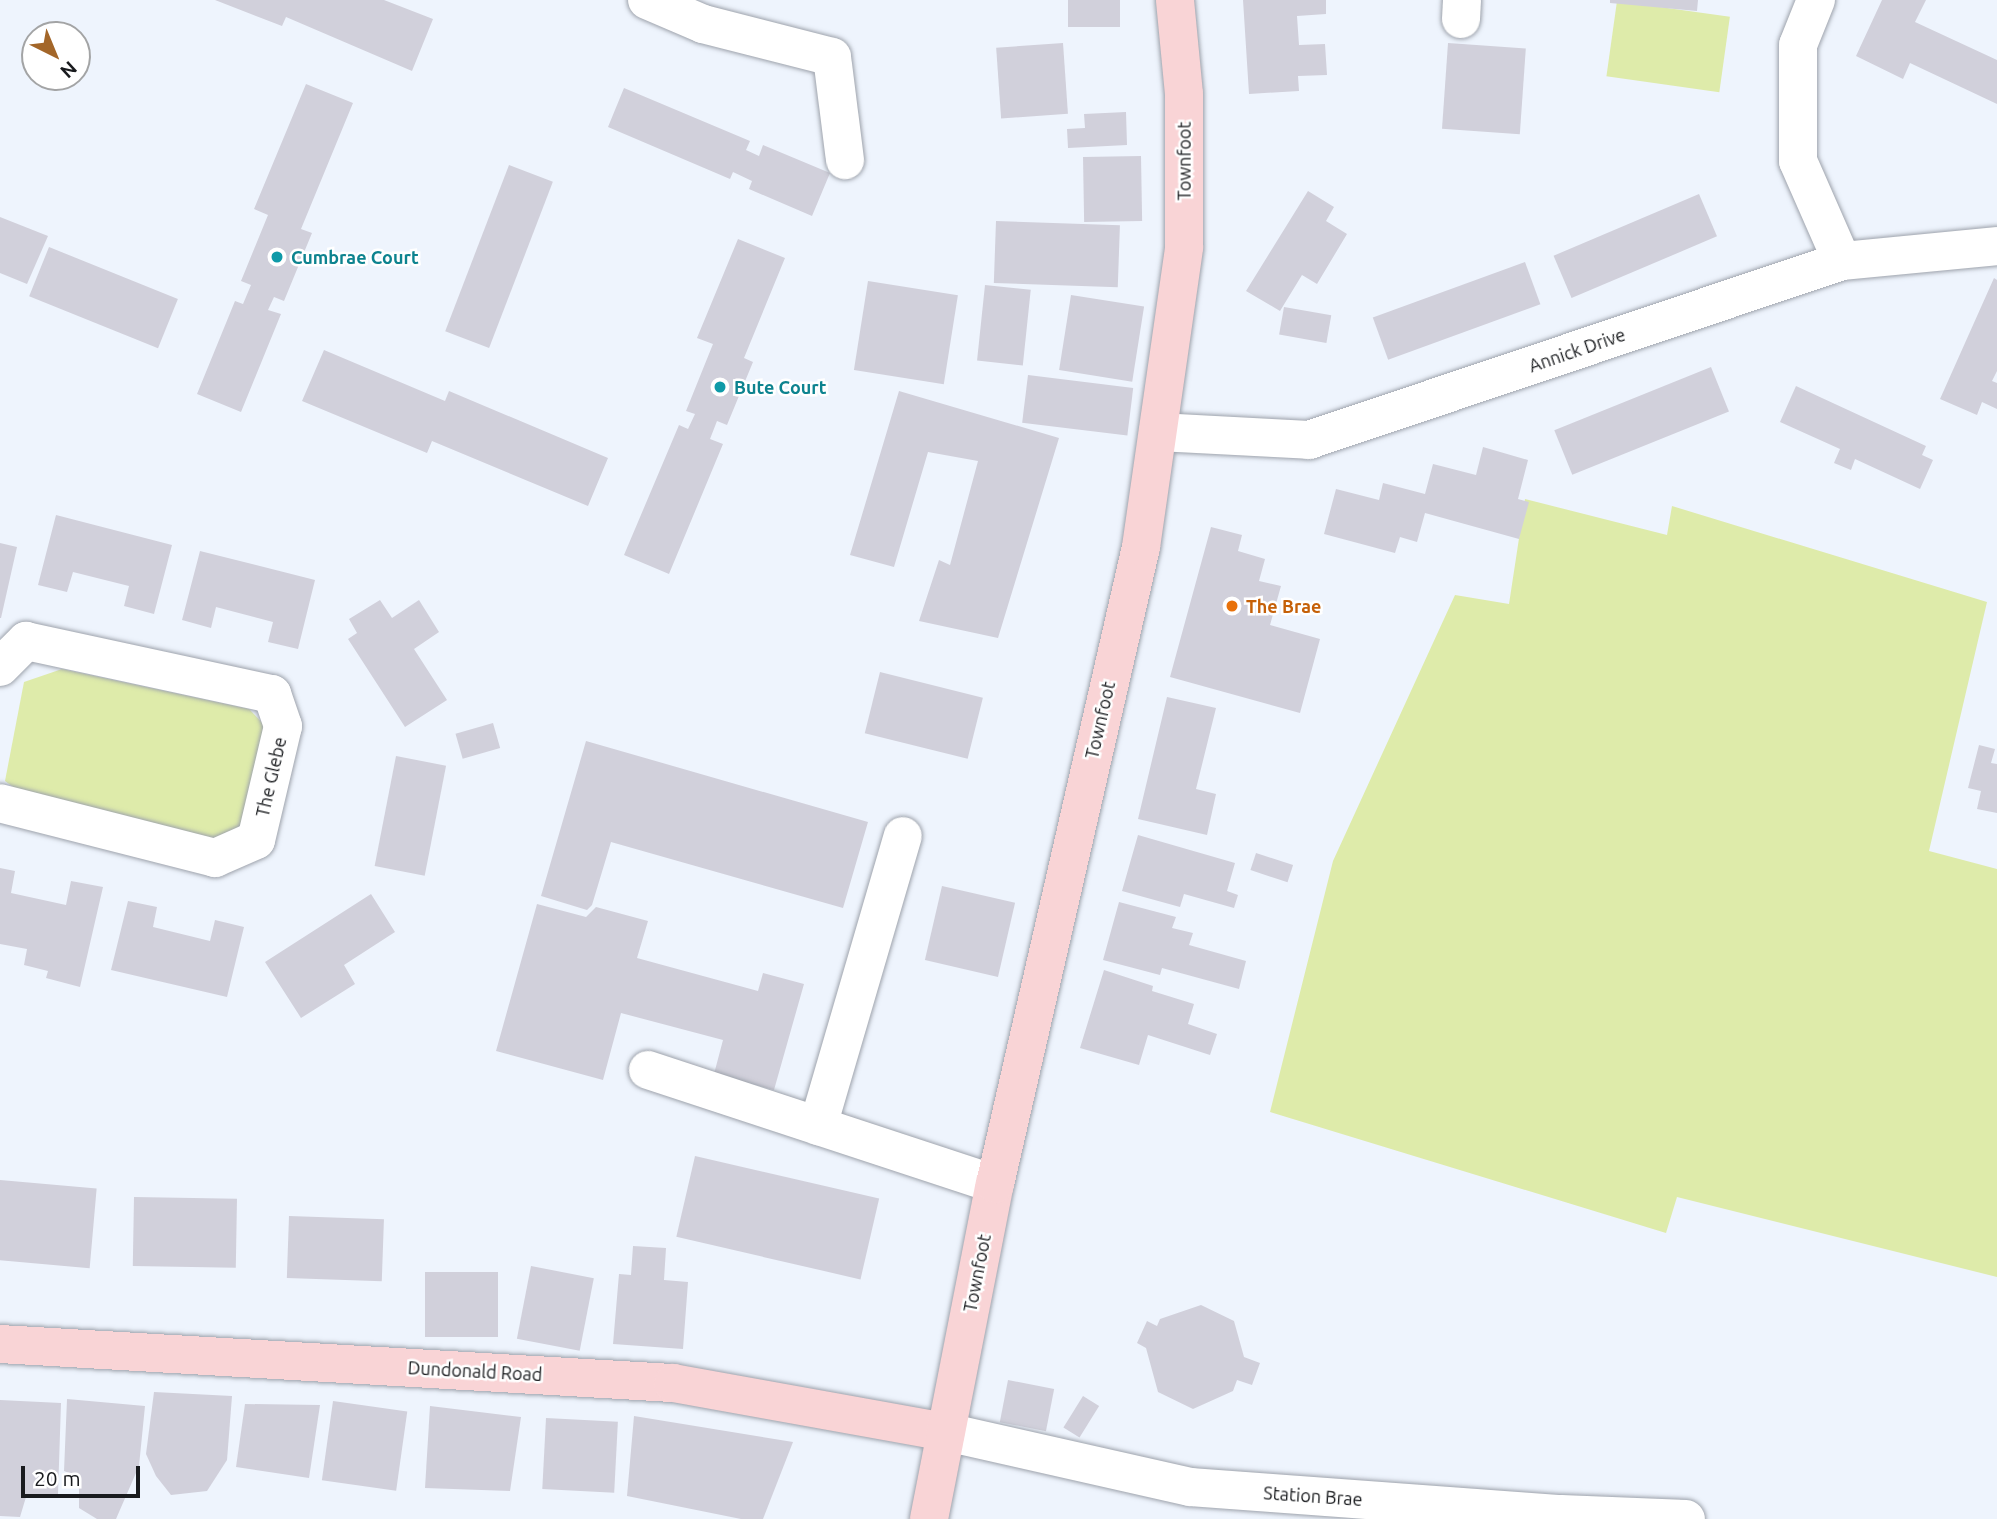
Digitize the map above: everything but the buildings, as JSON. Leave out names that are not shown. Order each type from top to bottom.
[{"type":"main road","name":"Townfoot","points":[[929,1519],[995,1184],[1141,547],[1184,247],[1184,93],[1175,0]]},
{"type":"main road","name":"Dundonald Road","points":[[0,1344],[673,1383],[946,1432]]},
{"type":"street","points":[[647,0],[703,24],[832,57],[845,160]]},
{"type":"street","points":[[1816,0],[1798,45],[1798,160],[1842,261]]},
{"type":"street","name":"Annick Drive","points":[[1158,432],[1309,440],[1842,261],[1997,246]]},
{"type":"street","name":"The Glebe","points":[[0,667],[26,641],[272,694],[283,726],[256,840],[215,858],[0,803]]},
{"type":"street","points":[[818,1126],[903,836]]},
{"type":"street","points":[[648,1070],[995,1184]]},
{"type":"street","name":"Station Brae","points":[[946,1432],[1190,1487],[1561,1516],[1686,1519]]},
{"type":"green space","points":[[1617,1],[1730,17],[1719,92],[1606,76]]},
{"type":"green space","points":[[1525,499],[1667,535],[1672,506],[1987,602],[1929,851],[1997,869],[1997,1277],[1677,1197],[1666,1233],[1270,1112],[1333,861],[1455,595],[1509,604]]},
{"type":"green space","points":[[62,669],[249,709],[272,733],[249,825],[216,843],[36,804],[5,781],[24,682]]},
{"type":"place","name":"Cumbrae Court","points":[[277,257]]},
{"type":"place","name":"Bute Court","points":[[720,387]]},
{"type":"place","name":"The Brae","points":[[1232,606]]}]
